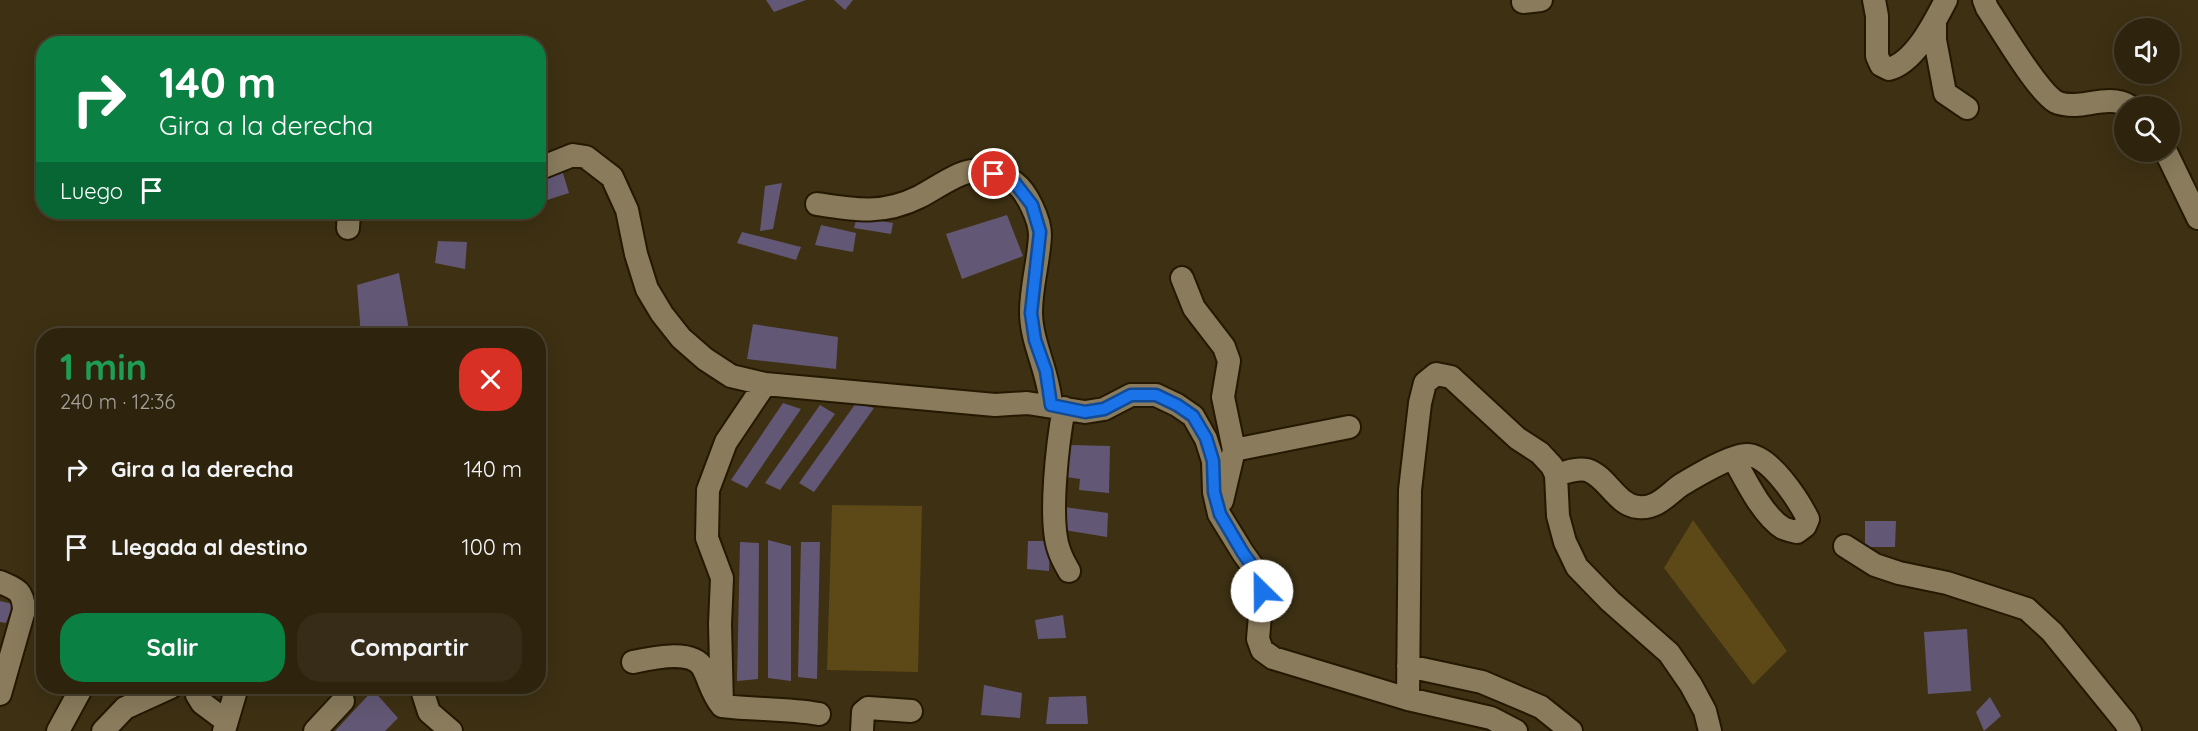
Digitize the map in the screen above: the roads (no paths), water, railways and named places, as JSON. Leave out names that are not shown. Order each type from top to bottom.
[{"type":"street","points":[[1874,0],[1877,16],[1877,56],[1881,65],[1889,69],[1896,67],[1910,56],[1935,22],[1946,0]]},
{"type":"street","points":[[1984,0],[2026,68],[2056,102],[2073,105],[2098,101],[2114,102]]},
{"type":"street","points":[[1935,22],[1935,40],[1945,93],[1967,108]]},
{"type":"street","points":[[546,166],[573,155],[586,157],[612,177],[627,210],[647,289],[662,314],[681,338],[705,359],[731,376],[765,384],[995,405],[1027,403],[1085,412],[1104,409],[1131,395],[1156,395],[1177,405],[1193,416],[1206,438],[1213,461],[1214,492],[1220,514],[1258,574],[1262,591],[1258,639],[1262,650],[1273,658],[1408,699],[1491,718],[1516,731]]},
{"type":"street","points":[[2171,162],[2198,218]]},
{"type":"street","points":[[817,204],[860,211],[890,208],[918,198],[971,171],[994,174],[1015,183],[1032,205],[1040,232],[1031,313],[1035,340],[1057,407],[1060,429],[1054,512],[1058,548],[1068,571]]},
{"type":"street","points":[[1182,278],[1194,308],[1224,347],[1228,361],[1223,397],[1234,450],[1220,514]]},
{"type":"street","points":[[1408,699],[1410,490],[1420,403],[1425,383],[1436,374],[1451,377],[1517,438],[1540,453],[1552,466],[1556,475],[1558,516],[1565,542],[1577,567],[1610,601],[1669,653],[1691,685],[1705,711],[1710,731]]},
{"type":"street","points":[[722,706],[720,624],[723,578],[707,538],[708,490],[726,442],[765,384]]},
{"type":"street","points":[[1234,450],[1349,427]]},
{"type":"street","points":[[1556,475],[1575,470],[1588,471],[1623,501],[1637,507],[1656,505],[1716,465],[1734,459]]},
{"type":"street","points":[[1845,546],[1875,565],[1899,573],[1947,583],[2027,609],[2052,632],[2130,731]]},
{"type":"street","points":[[0,582],[17,590],[24,598],[24,610],[0,694]]},
{"type":"street","points":[[633,662],[652,658],[688,656],[703,667],[715,698],[722,706],[743,709],[799,710],[819,714]]},
{"type":"street","points":[[1408,666],[1482,682],[1541,707],[1571,731]]},
{"type":"street","points":[[58,731],[78,694]]},
{"type":"street","points":[[103,731],[125,708],[156,694]]},
{"type":"street","points":[[198,694],[201,703],[225,726],[235,694]]},
{"type":"street","points":[[423,694],[429,712],[451,731]]},
{"type":"street","points":[[315,731],[343,701]]},
{"type":"street","points":[[862,731],[863,712],[868,708],[911,711]]}]
